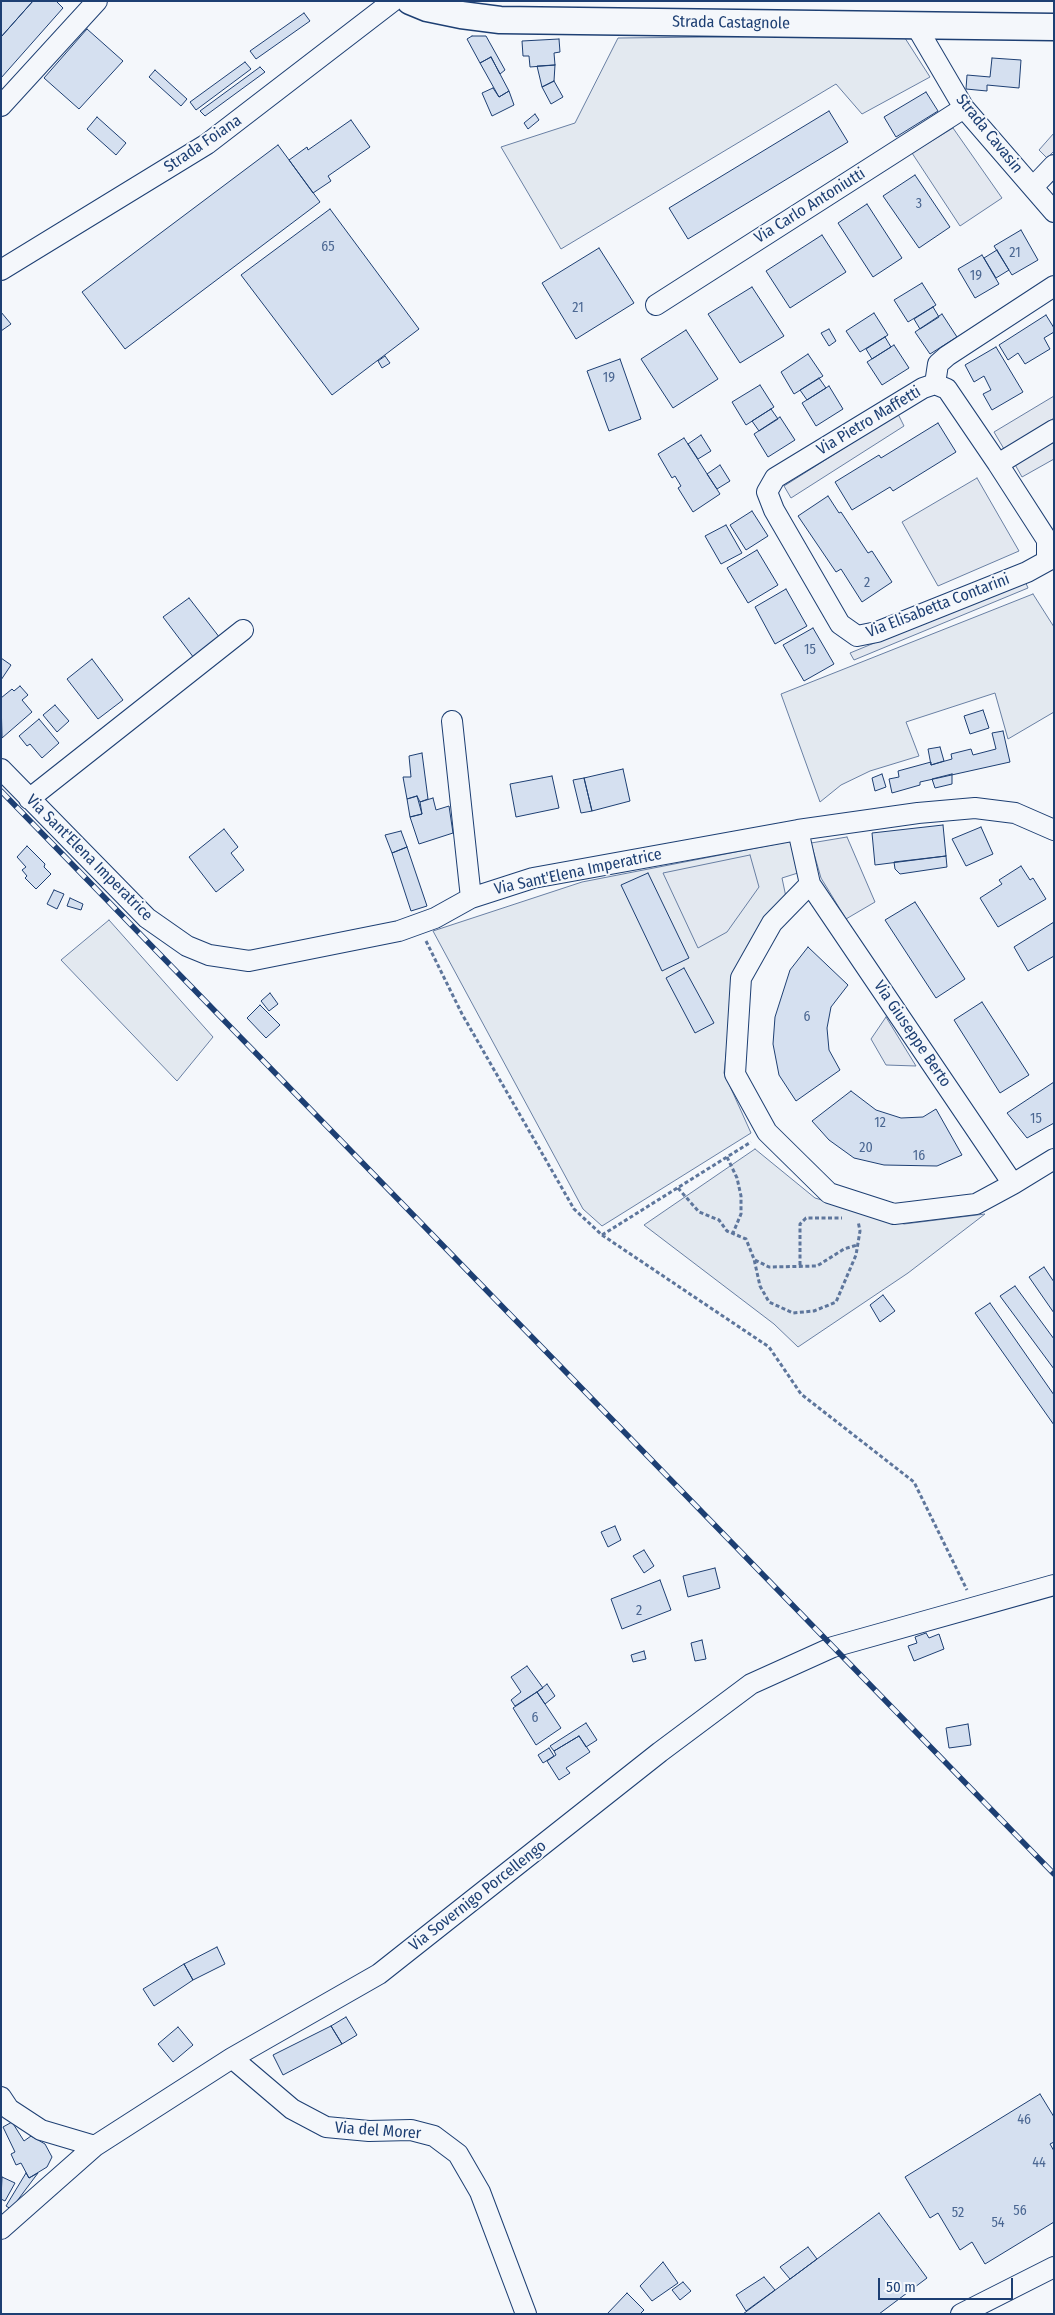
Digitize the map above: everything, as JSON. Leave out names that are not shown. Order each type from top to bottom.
[{"type":"main road","name":"Strada Castagnole","points":[[410,1],[428,8],[461,15],[500,20],[1054,27]]},
{"type":"street","points":[[1,106],[96,1]]},
{"type":"street","name":"Strada Foiana","points":[[1,270],[207,144],[393,1]]},
{"type":"street","name":"Strada Cavasin","points":[[916,26],[964,108],[1054,212]]},
{"type":"street","name":"Via Carlo Antoniutti","points":[[656,304],[964,108]]},
{"type":"street","points":[[1033,187],[1054,165]]},
{"type":"street","points":[[935,384],[938,364],[947,356],[1054,286]]},
{"type":"street","name":"Via Pietro Maffetti","points":[[767,492],[775,478],[915,393],[935,384],[947,389],[998,464]]},
{"type":"street","points":[[998,464],[1054,430]]},
{"type":"street","name":"Via Elisabetta Contarini","points":[[767,492],[774,510],[840,624],[857,636],[877,632],[1027,572],[1047,561],[1047,540],[998,464]]},
{"type":"street","points":[[29,798],[244,630]]},
{"type":"street","points":[[452,721],[471,898]]},
{"type":"street","name":"Via Sant'Elena Imperatrice","points":[[1,769],[148,918],[187,946],[209,955],[249,961],[418,925],[471,898],[533,878],[798,830],[918,813],[975,808],[1015,813],[1054,830]]},
{"type":"street","name":"Via Giuseppe Berto","points":[[798,830],[810,884],[1013,1184]]},
{"type":"street","points":[[810,884],[772,923],[741,978],[735,1074],[767,1132],[829,1193],[894,1214],[976,1204],[1054,1159]]},
{"type":"street","name":"Via Sovernigo Porcellengo","points":[[1,2229],[96,2146],[232,2058],[380,1974],[660,1752],[751,1684],[833,1646],[1054,1585]]},
{"type":"street","name":"Via del Morer","points":[[232,2058],[292,2109],[326,2127],[369,2131],[411,2130],[434,2136],[458,2154],[480,2192],[526,2314]]},
{"type":"street","points":[[1,2097],[8,2109],[40,2130],[96,2146]]},
{"type":"street","points":[[961,2314],[1054,2267]]},
{"type":"path","points":[[418,925],[462,1014],[574,1209],[602,1236],[769,1347],[801,1394],[914,1482],[974,1606]]},
{"type":"path","points":[[602,1236],[767,1132]]},
{"type":"path","points":[[727,1157],[737,1178],[741,1196],[741,1214],[733,1233]]},
{"type":"path","points":[[678,1188],[699,1212],[719,1220],[727,1231],[746,1239],[754,1260],[760,1286],[769,1302],[793,1313],[814,1310],[836,1302],[856,1255],[860,1231],[857,1217],[851,1217]]},
{"type":"path","points":[[800,1266],[800,1224],[806,1218],[829,1220],[846,1217]]},
{"type":"path","points":[[754,1260],[769,1267],[817,1266],[844,1249],[857,1245]]},
{"type":"shaded area","points":[[903,35],[930,77],[862,114],[836,84],[561,249],[501,147],[575,123],[618,38]]},
{"type":"shaded area","points":[[953,128],[1002,198],[960,226],[912,153]]},
{"type":"shaded area","points":[[1054,133],[1054,151],[1047,158],[1039,150]]},
{"type":"shaded area","points":[[1054,396],[1054,418],[1004,449],[994,432]]},
{"type":"shaded area","points":[[898,414],[904,426],[791,498],[784,486]]},
{"type":"shaded area","points":[[1054,439],[1054,459],[1022,477],[1013,461]]},
{"type":"shaded area","points":[[977,478],[1019,551],[938,586],[902,522]]},
{"type":"shaded area","points":[[1025,581],[1028,588],[854,660],[850,653]]},
{"type":"shaded area","points":[[1033,594],[1054,627],[1054,712],[1008,739],[995,693],[906,722],[919,756],[870,771],[841,785],[820,802],[781,694]]},
{"type":"shaded area","points":[[847,837],[875,902],[846,919],[821,878],[811,843]]},
{"type":"shaded area","points":[[792,841],[801,872],[782,878],[786,897],[735,977],[724,1073],[751,1133],[602,1226],[583,1209],[433,931],[582,882]]},
{"type":"shaded area","points":[[750,855],[759,887],[727,932],[698,948],[663,873]]},
{"type":"shaded area","points":[[109,920],[213,1037],[177,1081],[61,960]]},
{"type":"shaded area","points":[[886,1017],[916,1066],[886,1065],[871,1039]]},
{"type":"shaded area","points":[[755,1149],[815,1198],[904,1224],[985,1214],[908,1273],[798,1347],[774,1324],[644,1225]]},
{"type":"building","points":[[1,1],[33,1],[1,37]]},
{"type":"building","points":[[33,1],[56,1],[63,8],[1,78],[1,37]]},
{"type":"building","points":[[304,13],[310,21],[256,59],[250,51]]},
{"type":"building","points":[[87,29],[123,61],[79,109],[44,78]]},
{"type":"building","points":[[472,36],[486,36],[505,70],[500,74],[491,57],[480,63],[467,39]]},
{"type":"building","points":[[559,39],[560,52],[554,53],[555,65],[530,67],[529,56],[523,56],[522,41]]},
{"type":"building","points":[[491,57],[509,91],[499,97],[480,63]]},
{"type":"building","points":[[992,58],[1021,60],[1019,88],[987,85],[987,91],[966,89],[967,75],[990,77]]},
{"type":"building","points":[[245,62],[251,69],[196,110],[190,102]]},
{"type":"building","points":[[555,65],[554,81],[542,87],[537,66]]},
{"type":"building","points":[[260,67],[265,72],[205,116],[200,111]]},
{"type":"building","points":[[155,70],[187,99],[181,106],[149,77]]},
{"type":"building","points":[[554,81],[563,97],[551,104],[542,87]]},
{"type":"building","points":[[493,88],[499,97],[509,91],[514,105],[492,116],[482,93]]},
{"type":"building","points":[[926,92],[938,111],[896,137],[884,117]]},
{"type":"building","points":[[829,111],[848,142],[688,239],[669,208]]},
{"type":"building","points":[[535,114],[539,120],[528,129],[524,123]]},
{"type":"building","points":[[97,117],[126,143],[116,155],[87,129]]},
{"type":"building","points":[[351,120],[370,147],[328,176],[331,181],[313,193],[289,160],[307,147],[308,150]]},
{"type":"building","points":[[278,145],[320,202],[125,349],[82,292]]},
{"type":"building","points":[[915,175],[950,227],[919,248],[883,196]]},
{"type":"building","points":[[867,204],[902,258],[873,277],[838,223]]},
{"type":"building","points":[[330,209],[419,329],[332,395],[241,275]]},
{"type":"building","points":[[1021,230],[1038,260],[1012,275],[994,246]]},
{"type":"building","points":[[822,235],[846,272],[790,308],[766,271]]},
{"type":"building","points":[[599,248],[634,303],[576,339],[542,283]]},
{"type":"building","points":[[997,250],[1009,270],[996,278],[984,258]]},
{"type":"building","points":[[982,255],[999,284],[975,298],[958,269]]},
{"type":"building","points":[[922,283],[936,305],[908,322],[894,300]]},
{"type":"building","points":[[752,287],[784,336],[740,363],[708,314]]},
{"type":"building","points":[[933,307],[939,317],[920,329],[914,319]]},
{"type":"building","points":[[1,312],[11,324],[1,331]]},
{"type":"building","points":[[874,313],[888,335],[860,352],[846,331]]},
{"type":"building","points":[[942,314],[957,337],[930,354],[915,332]]},
{"type":"building","points":[[1046,315],[1054,328],[1054,332],[1044,338],[1050,349],[1025,364],[1018,353],[1008,360],[999,345]]},
{"type":"building","points":[[829,329],[836,341],[829,346],[821,333]]},
{"type":"building","points":[[686,330],[718,379],[673,408],[641,359]]},
{"type":"building","points":[[885,337],[891,347],[872,359],[866,349]]},
{"type":"building","points":[[894,345],[909,368],[882,385],[867,362]]},
{"type":"building","points":[[996,347],[1023,392],[992,410],[983,394],[991,390],[984,376],[974,382],[965,365]]},
{"type":"building","points":[[808,354],[823,376],[794,394],[781,372]]},
{"type":"building","points":[[385,356],[390,363],[382,368],[378,361]]},
{"type":"building","points":[[620,359],[641,419],[609,431],[587,371]]},
{"type":"building","points":[[819,378],[826,388],[807,400],[800,390]]},
{"type":"building","points":[[760,385],[774,407],[746,425],[732,402]]},
{"type":"building","points":[[829,386],[843,409],[816,426],[802,403]]},
{"type":"building","points":[[771,409],[778,419],[759,431],[752,421]]},
{"type":"building","points":[[780,417],[795,440],[768,457],[754,434]]},
{"type":"building","points":[[938,423],[956,452],[893,491],[890,487],[852,510],[835,482],[879,455],[881,458]]},
{"type":"building","points":[[701,435],[711,451],[698,459],[688,444]]},
{"type":"building","points":[[684,438],[720,494],[693,512],[678,488],[681,486],[675,476],[672,478],[658,454]]},
{"type":"building","points":[[720,465],[730,481],[717,489],[707,474]]},
{"type":"building","points":[[828,496],[868,553],[872,551],[892,582],[862,602],[841,569],[836,572],[798,516]]},
{"type":"building","points":[[752,511],[768,536],[746,550],[730,525]]},
{"type":"building","points":[[726,525],[742,553],[721,564],[705,536]]},
{"type":"building","points":[[757,550],[778,585],[748,603],[727,568]]},
{"type":"building","points":[[786,589],[807,626],[775,644],[755,607]]},
{"type":"building","points":[[189,598],[220,638],[194,658],[163,617]]},
{"type":"building","points":[[813,628],[834,664],[804,681],[783,645]]},
{"type":"building","points":[[1,658],[11,665],[1,680]]},
{"type":"building","points":[[92,659],[123,700],[98,719],[67,679]]},
{"type":"building","points":[[20,686],[28,695],[22,700],[32,712],[2,738],[1,698],[12,689],[14,691]]},
{"type":"building","points":[[55,705],[69,721],[57,732],[43,715]]},
{"type":"building","points":[[983,710],[989,728],[970,734],[964,716]]},
{"type":"building","points":[[39,719],[59,743],[42,758],[30,744],[27,746],[19,736]]},
{"type":"building","points":[[1003,731],[1010,762],[920,782],[920,785],[892,793],[889,779],[899,777],[898,771],[931,762],[931,765],[952,759],[951,754],[971,749],[973,755],[996,749],[992,733]]},
{"type":"building","points":[[940,747],[944,761],[931,765],[928,749]]},
{"type":"building","points":[[422,753],[428,799],[420,802],[417,796],[407,799],[403,777],[411,777],[409,756]]},
{"type":"building","points":[[623,769],[630,801],[592,811],[584,778]]},
{"type":"building","points":[[882,774],[886,787],[875,791],[872,778]]},
{"type":"building","points":[[952,774],[952,784],[935,788],[932,779]]},
{"type":"building","points":[[552,776],[559,808],[516,817],[510,784]]},
{"type":"building","points":[[584,778],[592,811],[581,813],[573,780]]},
{"type":"building","points":[[417,796],[422,814],[410,817],[407,799]]},
{"type":"building","points":[[433,798],[436,810],[449,806],[453,833],[419,844],[410,817],[422,814],[420,802]]},
{"type":"building","points":[[943,825],[946,856],[875,865],[872,833]]},
{"type":"building","points":[[981,827],[993,854],[966,866],[952,839]]},
{"type":"building","points":[[224,829],[238,847],[231,853],[244,870],[216,892],[189,857]]},
{"type":"building","points":[[401,831],[407,847],[392,853],[385,835]]},
{"type":"building","points":[[27,846],[45,864],[44,867],[51,874],[36,889],[25,878],[27,876],[22,870],[26,867],[17,857]]},
{"type":"building","points":[[407,847],[427,906],[411,911],[392,853]]},
{"type":"building","points":[[946,856],[947,867],[900,874],[895,869],[894,862]]},
{"type":"building","points":[[1021,866],[1030,880],[1033,878],[1046,899],[998,927],[980,898],[1002,884],[999,880]]},
{"type":"building","points":[[648,873],[689,958],[662,971],[621,885]]},
{"type":"building","points":[[54,890],[64,894],[57,909],[47,904]]},
{"type":"building","points":[[70,898],[83,904],[81,910],[67,906]]},
{"type":"building","points":[[915,902],[965,979],[936,998],[885,920]]},
{"type":"building","points":[[1054,922],[1054,956],[1028,971],[1014,947]]},
{"type":"building","points":[[808,947],[848,985],[831,1007],[827,1028],[829,1050],[840,1070],[796,1101],[779,1075],[773,1044],[775,1017],[790,970]]},
{"type":"building","points":[[684,968],[714,1023],[695,1033],[666,978]]},
{"type":"building","points":[[270,993],[278,1004],[269,1011],[261,1001]]},
{"type":"building","points":[[982,1002],[1029,1075],[1000,1093],[954,1020]]},
{"type":"building","points":[[260,1005],[280,1025],[266,1038],[247,1018]]},
{"type":"building","points":[[1054,1082],[1054,1123],[1027,1138],[1007,1113]]},
{"type":"building","points":[[851,1091],[876,1110],[901,1118],[923,1117],[936,1109],[962,1155],[937,1166],[884,1165],[854,1158],[829,1140],[812,1121]]},
{"type":"building","points":[[1044,1267],[1054,1282],[1054,1313],[1029,1277]]},
{"type":"building","points":[[1015,1286],[1054,1339],[1054,1369],[1000,1296]]},
{"type":"building","points":[[883,1295],[895,1311],[880,1322],[870,1305]]},
{"type":"building","points":[[990,1303],[1054,1395],[1054,1425],[975,1313]]},
{"type":"building","points":[[615,1526],[621,1540],[608,1547],[601,1532]]},
{"type":"building","points":[[644,1550],[654,1566],[644,1573],[633,1556]]},
{"type":"building","points":[[715,1568],[720,1588],[688,1597],[683,1576]]},
{"type":"building","points":[[660,1580],[671,1610],[622,1629],[611,1599]]},
{"type":"building","points":[[926,1633],[929,1638],[939,1634],[944,1649],[914,1661],[908,1646],[917,1643],[915,1637]]},
{"type":"building","points":[[702,1640],[706,1659],[695,1661],[691,1643]]},
{"type":"building","points":[[644,1651],[646,1659],[633,1662],[631,1655]]},
{"type":"building","points":[[527,1666],[543,1688],[515,1706],[511,1700],[521,1692],[511,1677]]},
{"type":"building","points":[[547,1684],[555,1696],[545,1704],[537,1692]]},
{"type":"building","points":[[537,1692],[561,1728],[536,1745],[513,1708]]},
{"type":"building","points":[[586,1723],[597,1740],[586,1747],[579,1736],[554,1751],[550,1746]]},
{"type":"building","points":[[968,1724],[971,1745],[949,1748],[946,1728]]},
{"type":"building","points":[[579,1736],[590,1752],[566,1768],[570,1773],[559,1780],[547,1761],[556,1755],[554,1751]]},
{"type":"building","points":[[549,1748],[554,1756],[543,1763],[538,1755]]},
{"type":"building","points":[[217,1947],[225,1964],[193,1980],[184,1964]]},
{"type":"building","points":[[184,1964],[193,1980],[154,2006],[143,1989]]},
{"type":"building","points":[[346,2017],[357,2035],[342,2044],[331,2026]]},
{"type":"building","points":[[331,2026],[342,2044],[283,2075],[273,2055]]},
{"type":"building","points":[[178,2027],[193,2045],[173,2062],[158,2044]]},
{"type":"building","points":[[1040,2094],[1054,2117],[1054,2142],[1050,2144],[1054,2151],[1054,2222],[985,2264],[972,2242],[960,2250],[938,2213],[930,2218],[905,2177]]},
{"type":"building","points":[[12,2122],[24,2141],[31,2136],[45,2144],[52,2157],[47,2167],[29,2178],[21,2163],[16,2165],[11,2154],[15,2152],[3,2127]]},
{"type":"building","points":[[26,2173],[29,2178],[38,2173],[11,2209],[6,2206]]},
{"type":"building","points":[[2,2177],[15,2183],[5,2201],[1,2199]]},
{"type":"building","points":[[879,2213],[927,2278],[879,2314],[743,2314]]},
{"type":"building","points":[[808,2247],[817,2259],[790,2279],[780,2267]]},
{"type":"building","points":[[663,2262],[678,2283],[652,2301],[640,2286]]},
{"type":"building","points":[[764,2277],[775,2290],[746,2311],[736,2295]]},
{"type":"building","points":[[683,2282],[691,2291],[680,2300],[672,2290]]},
{"type":"building","points":[[627,2293],[644,2310],[640,2314],[607,2314]]},
{"type":"railway","points":[[1,791],[1054,1874]]}]
